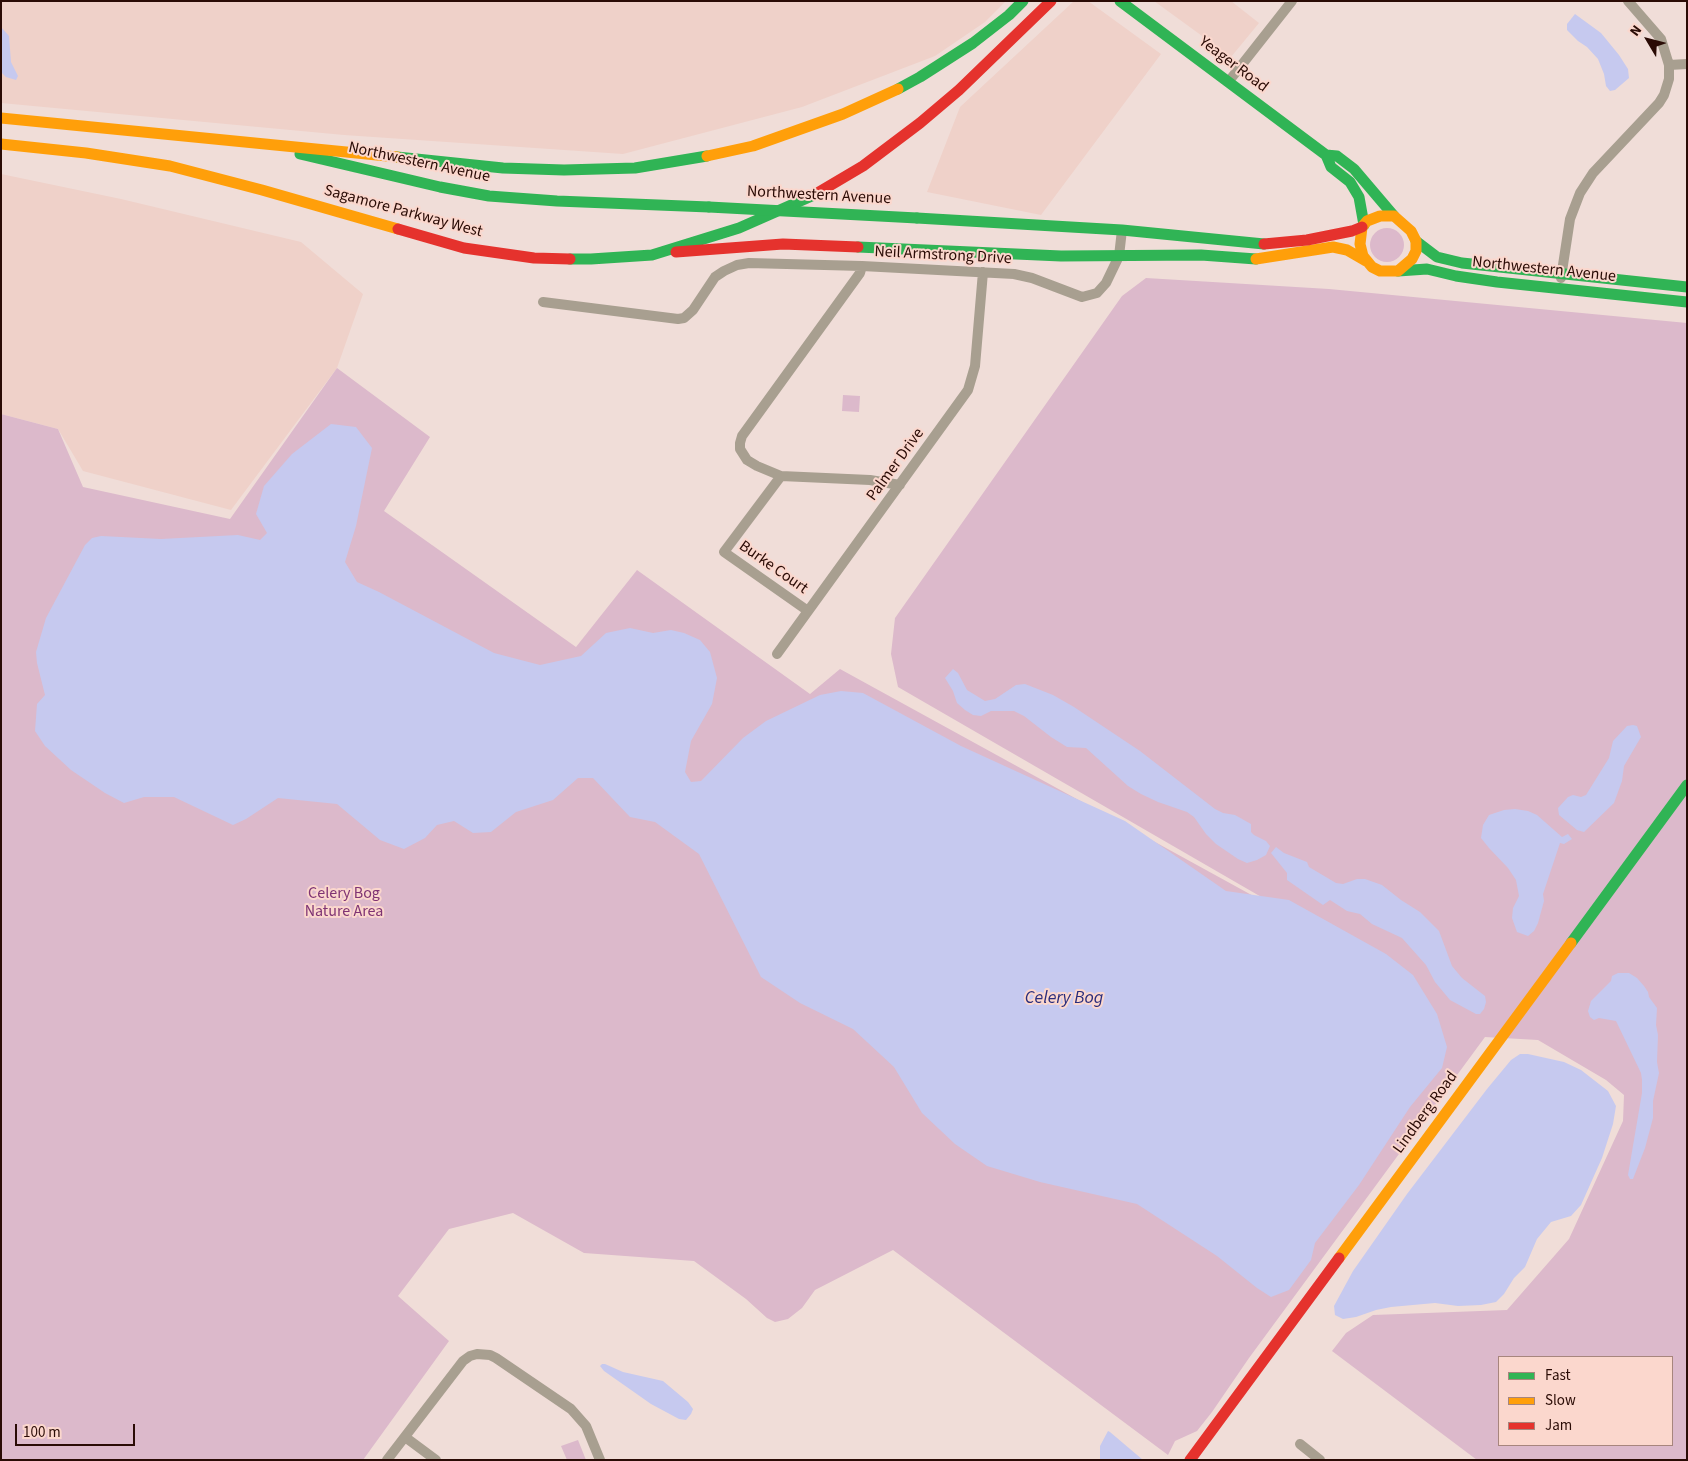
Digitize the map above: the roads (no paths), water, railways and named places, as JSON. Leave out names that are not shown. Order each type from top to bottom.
[{"type":"main road","points":[[1,118],[503,168],[564,170],[635,168],[753,146],[843,114],[882,97],[920,77],[973,43],[1023,1]]},
{"type":"main road","name":"Sagamore Parkway West","points":[[1,144],[86,153],[170,166],[262,190],[464,248],[534,258],[652,255],[764,218],[810,198],[863,166],[920,123],[959,90],[1051,1]]},
{"type":"main road","name":"Yeager Road","points":[[1120,1],[1326,155],[1331,167],[1350,182],[1359,197],[1363,226]]},
{"type":"main road","name":"Northwestern Avenue","points":[[278,146],[303,155],[440,187],[489,196],[556,201],[709,207],[1122,230],[1264,244],[1307,240],[1352,231],[1363,226]]},
{"type":"main road","name":"Yeager Road","points":[[1326,155],[1337,156],[1354,169],[1394,216]]},
{"type":"main road","points":[[652,255],[783,244],[1061,256],[1201,255],[1254,259],[1333,247],[1347,250],[1380,271],[1389,272],[1398,270],[1408,264],[1416,251],[1416,241],[1408,228],[1394,216],[1380,216],[1368,221],[1363,226],[1360,244],[1366,262]]},
{"type":"main road","name":"Northwestern Avenue","points":[[1416,241],[1433,254],[1448,260],[1478,266],[1687,287]]},
{"type":"main road","name":"Northwestern Avenue","points":[[1398,270],[1427,269],[1464,277],[1687,302]]},
{"type":"main road","name":"Lindberg Road","points":[[1190,1460],[1687,785]]},
{"type":"street","points":[[1229,81],[1292,1]]},
{"type":"street","points":[[1563,289],[1570,244],[1568,241],[1570,219],[1580,192],[1593,173],[1659,103],[1667,87],[1669,65],[1661,39],[1628,1]]},
{"type":"street","points":[[1669,65],[1687,64]]},
{"type":"street","name":"Neil Armstrong Drive","points":[[543,302],[678,319],[684,318],[693,310],[716,277],[724,271],[737,265],[758,263],[862,266],[982,272],[1021,276],[1082,297],[1102,290],[1119,256],[1122,230]]},
{"type":"street","name":"Neil Armstrong Drive","points":[[781,476],[747,460],[740,449],[742,436],[860,273],[862,266]]},
{"type":"street","name":"Palmer Drive","points":[[777,654],[968,390],[975,366],[982,272]]},
{"type":"street","points":[[781,476],[870,480],[900,485]]},
{"type":"street","name":"Burke Court","points":[[781,476],[724,552],[808,611]]},
{"type":"street","points":[[388,1460],[463,1361],[470,1356],[483,1354],[496,1358],[571,1409],[586,1426],[600,1460]]},
{"type":"street","points":[[405,1437],[436,1460]]},
{"type":"street","points":[[1300,1444],[1320,1460]]},
{"type":"water","points":[[1575,14],[1601,33],[1628,69],[1629,78],[1615,90],[1610,91],[1606,86],[1598,59],[1567,30],[1567,24]]},
{"type":"water","points":[[1,27],[9,36],[11,62],[18,76],[16,80],[6,77],[1,72]]},
{"type":"water","name":"Celery Bog","points":[[331,424],[356,427],[372,448],[356,526],[345,562],[357,582],[494,653],[540,665],[581,656],[606,633],[630,628],[653,633],[671,630],[700,640],[710,652],[717,678],[712,704],[691,741],[685,772],[691,782],[701,781],[743,738],[766,721],[820,695],[841,691],[863,693],[961,746],[1125,821],[1226,891],[1289,900],[1386,954],[1413,975],[1437,1014],[1447,1047],[1442,1068],[1410,1107],[1359,1185],[1315,1243],[1311,1260],[1289,1290],[1271,1297],[1217,1256],[1137,1204],[1040,1182],[987,1166],[955,1144],[922,1113],[894,1067],[853,1029],[800,1003],[761,977],[699,854],[655,822],[630,817],[593,778],[578,778],[553,800],[516,812],[491,832],[473,833],[454,821],[437,825],[425,838],[404,849],[380,840],[337,804],[278,798],[246,819],[233,825],[174,797],[144,797],[124,803],[105,793],[71,770],[45,746],[35,731],[37,704],[45,695],[36,652],[46,618],[85,545],[92,538],[101,536],[161,539],[238,535],[260,540],[267,533],[256,514],[264,486],[292,454]]},
{"type":"water","points":[[953,669],[958,673],[967,690],[985,701],[995,699],[1016,685],[1025,684],[1053,695],[1074,707],[1140,751],[1215,809],[1223,813],[1235,815],[1251,824],[1251,832],[1266,841],[1270,846],[1266,855],[1247,863],[1238,859],[1216,844],[1194,817],[1187,812],[1141,794],[1128,786],[1086,748],[1067,747],[1014,711],[991,711],[981,716],[973,715],[957,703],[953,691],[945,678]]},
{"type":"water","points":[[1627,726],[1637,726],[1641,737],[1624,766],[1622,781],[1614,803],[1584,832],[1577,830],[1559,815],[1558,808],[1568,797],[1586,795],[1609,758],[1613,741]]},
{"type":"water","points":[[1515,809],[1537,815],[1562,837],[1568,834],[1572,839],[1564,844],[1560,843],[1543,894],[1544,901],[1538,923],[1534,931],[1528,936],[1517,932],[1512,918],[1513,908],[1519,896],[1516,880],[1508,868],[1481,838],[1483,825],[1489,815]]},
{"type":"water","points":[[1276,847],[1284,853],[1307,862],[1309,867],[1336,883],[1343,884],[1357,879],[1365,879],[1382,885],[1420,912],[1439,931],[1452,966],[1462,978],[1485,996],[1484,1009],[1480,1014],[1476,1014],[1450,1000],[1435,982],[1426,965],[1402,938],[1372,924],[1360,914],[1347,911],[1330,900],[1323,905],[1287,880],[1287,873],[1271,853]]},
{"type":"water","points":[[1618,973],[1629,973],[1637,978],[1657,1008],[1657,1062],[1659,1073],[1653,1101],[1653,1118],[1645,1148],[1633,1179],[1630,1179],[1628,1175],[1642,1093],[1641,1073],[1616,1021],[1599,1018],[1594,1020],[1590,1017],[1588,1011],[1591,1001],[1611,981],[1612,976]]},
{"type":"water","points":[[1520,1054],[1564,1062],[1581,1070],[1608,1091],[1616,1106],[1613,1124],[1602,1158],[1581,1205],[1571,1216],[1551,1222],[1537,1239],[1525,1267],[1496,1302],[1481,1305],[1458,1306],[1435,1303],[1391,1307],[1343,1319],[1335,1315],[1334,1306],[1353,1271],[1407,1194],[1487,1089],[1511,1060]]},
{"type":"water","points":[[602,1364],[623,1372],[663,1381],[688,1402],[693,1409],[691,1414],[686,1420],[679,1419],[651,1404],[604,1371],[600,1366]]},
{"type":"water","points":[[1108,1431],[1143,1460],[1100,1460],[1100,1446]]},
{"type":"park label","name":"Celery Bog Nature Area","points":[[344,903]]}]
